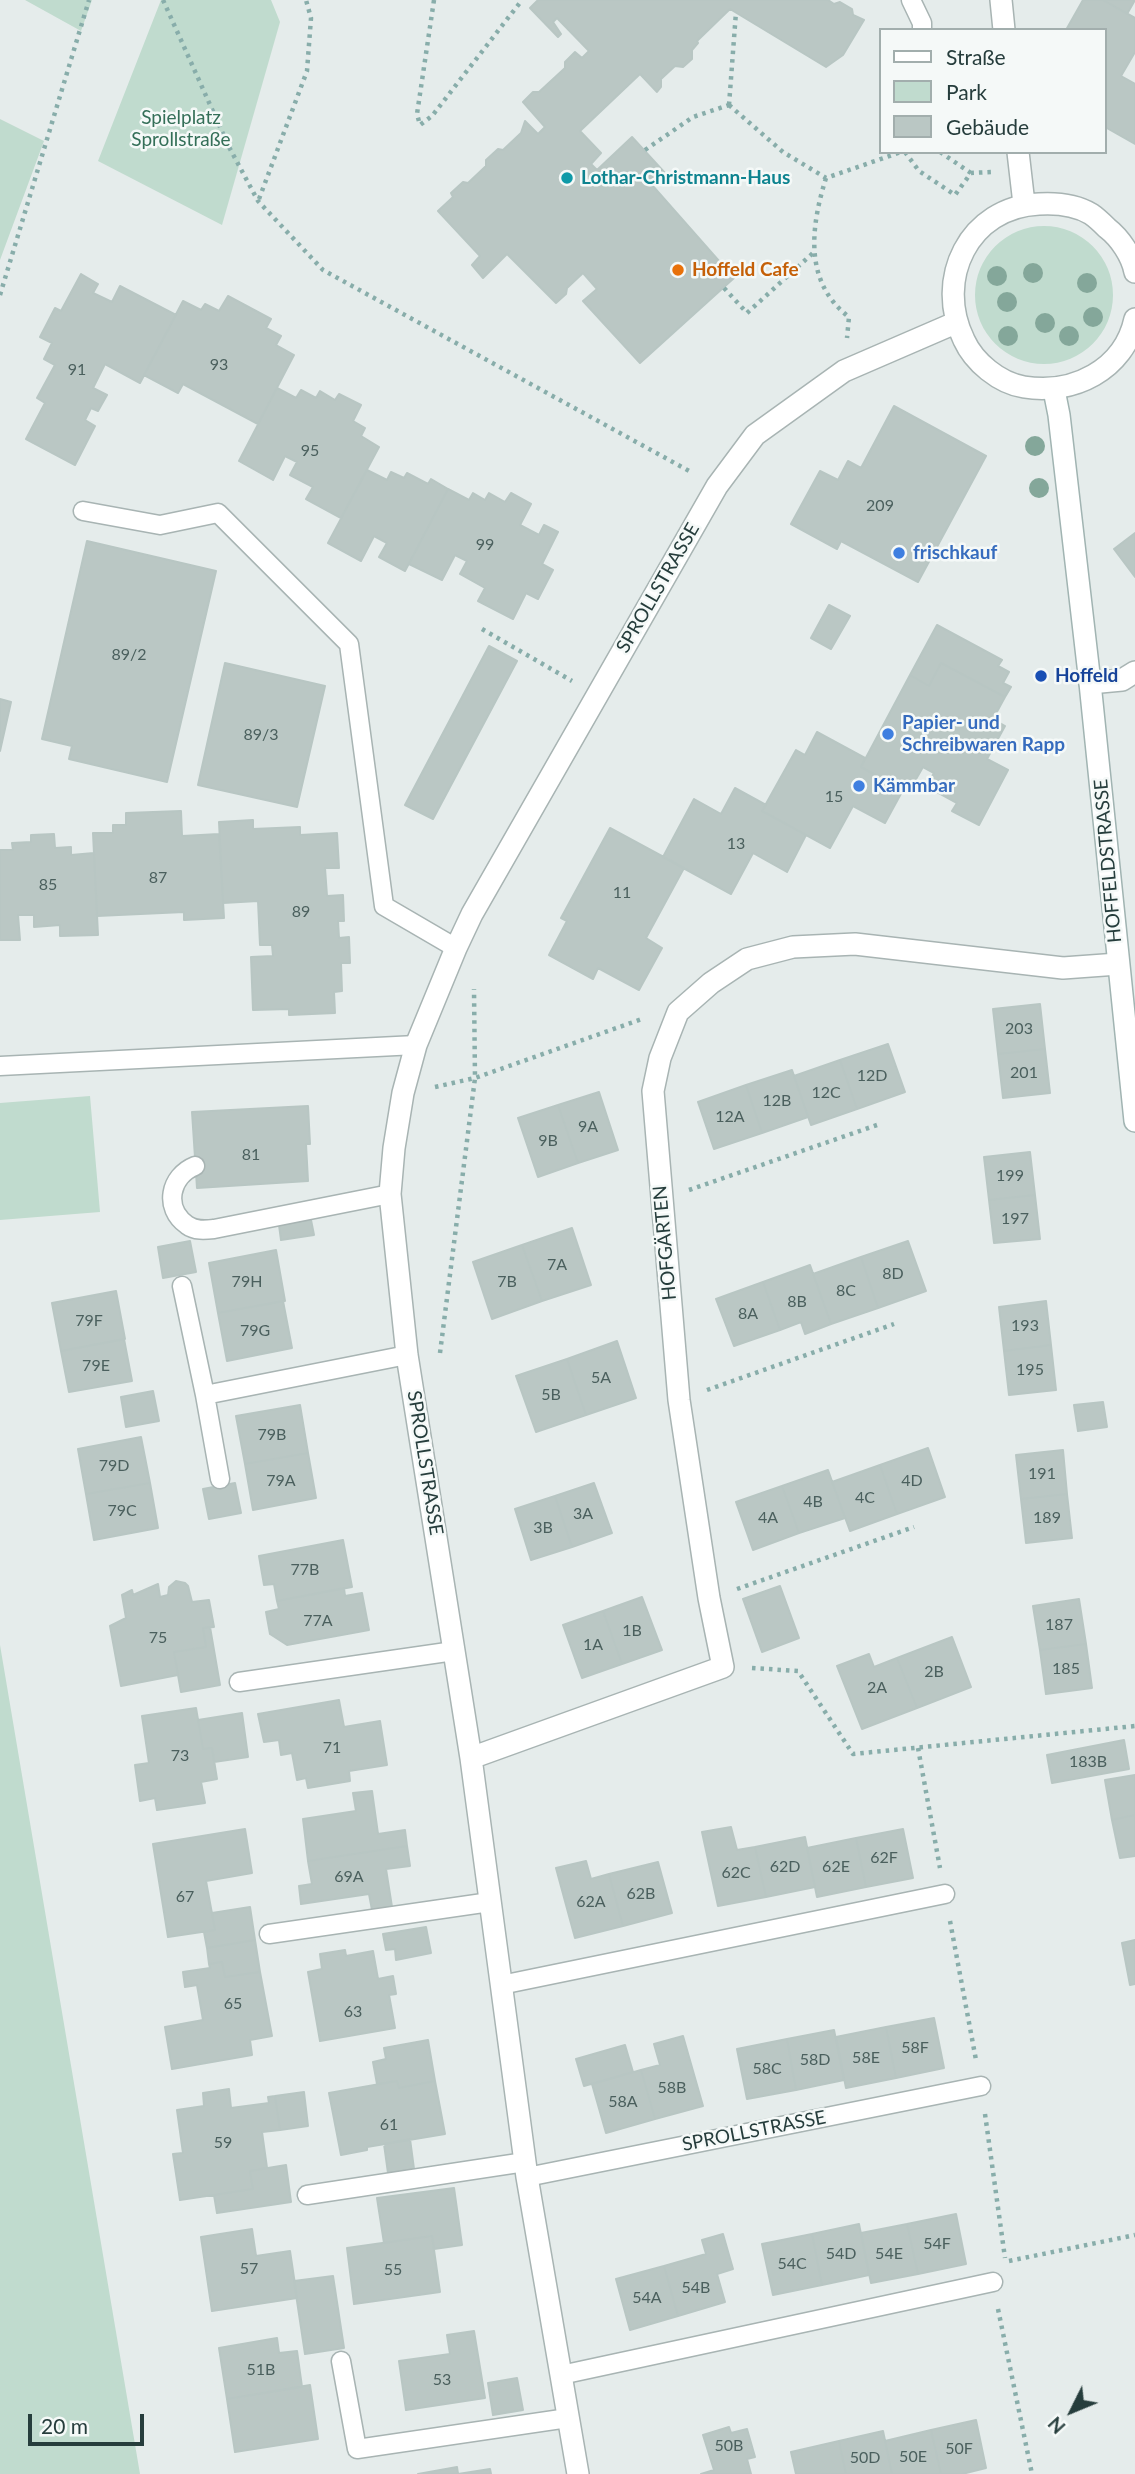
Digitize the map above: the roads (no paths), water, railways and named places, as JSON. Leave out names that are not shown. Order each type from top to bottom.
[{"type":"street","points":[[1001,0],[1004,28]]},
{"type":"street","points":[[1019,160],[1024,204]]},
{"type":"street","points":[[1135,272],[1134,265],[1116,235],[1090,214],[1058,203],[1024,204],[997,216],[973,235],[957,262],[951,292],[955,323],[969,352],[992,374],[1022,387],[1054,390],[1087,381],[1114,360],[1132,332],[1135,319]]},
{"type":"street","name":"SPROLLSTRASSE","points":[[578,2474],[526,2169],[471,1758],[407,1355],[390,1194],[403,1093],[416,1045],[472,914],[717,485],[755,435],[844,371],[955,323]]},
{"type":"street","name":"HOFFELDSTRASSE","points":[[1054,390],[1090,683],[1135,1112]]},
{"type":"street","points":[[1090,683],[1122,680],[1135,672]]},
{"type":"street","name":"HOFGÄRTEN","points":[[471,1758],[723,1667],[709,1598],[679,1400],[653,1091],[660,1058],[678,1012],[711,983],[747,959],[793,947],[855,944],[1063,968],[1118,964]]},
{"type":"lane","points":[[911,0],[922,28]]},
{"type":"lane","points":[[83,511],[160,525],[218,513],[349,643],[384,906],[456,948]]},
{"type":"lane","points":[[0,1066],[416,1045]]},
{"type":"lane","points":[[195,1166],[178,1176],[173,1188],[173,1202],[178,1216],[188,1226],[199,1230],[390,1194]]},
{"type":"lane","points":[[182,1286],[220,1479]]},
{"type":"lane","points":[[205,1395],[407,1355]]},
{"type":"lane","points":[[239,1682],[454,1651]]},
{"type":"lane","points":[[501,1985],[945,1894]]},
{"type":"lane","points":[[270,1934],[489,1902]]},
{"type":"lane","name":"SPROLLSTRASSE","points":[[526,2169],[981,2086]]},
{"type":"lane","points":[[307,2195],[526,2169]]},
{"type":"lane","points":[[561,2375],[993,2281]]},
{"type":"lane","points":[[341,2361],[357,2449],[568,2417]]},
{"type":"place","name":"Lothar-Christmann-Haus","points":[[567,178]]},
{"type":"place","name":"Hoffeld Cafe","points":[[678,270]]},
{"type":"place","name":"frischkauf","points":[[899,553]]},
{"type":"place","name":"Hoffeld","points":[[1041,676]]},
{"type":"place","name":"Papier- und Schreibwaren Rapp","points":[[888,734]]},
{"type":"place","name":"Kämmbar","points":[[859,786]]},
{"type":"park label","name":"Spielplatz Sprollstraße","points":[[181,129]]}]
